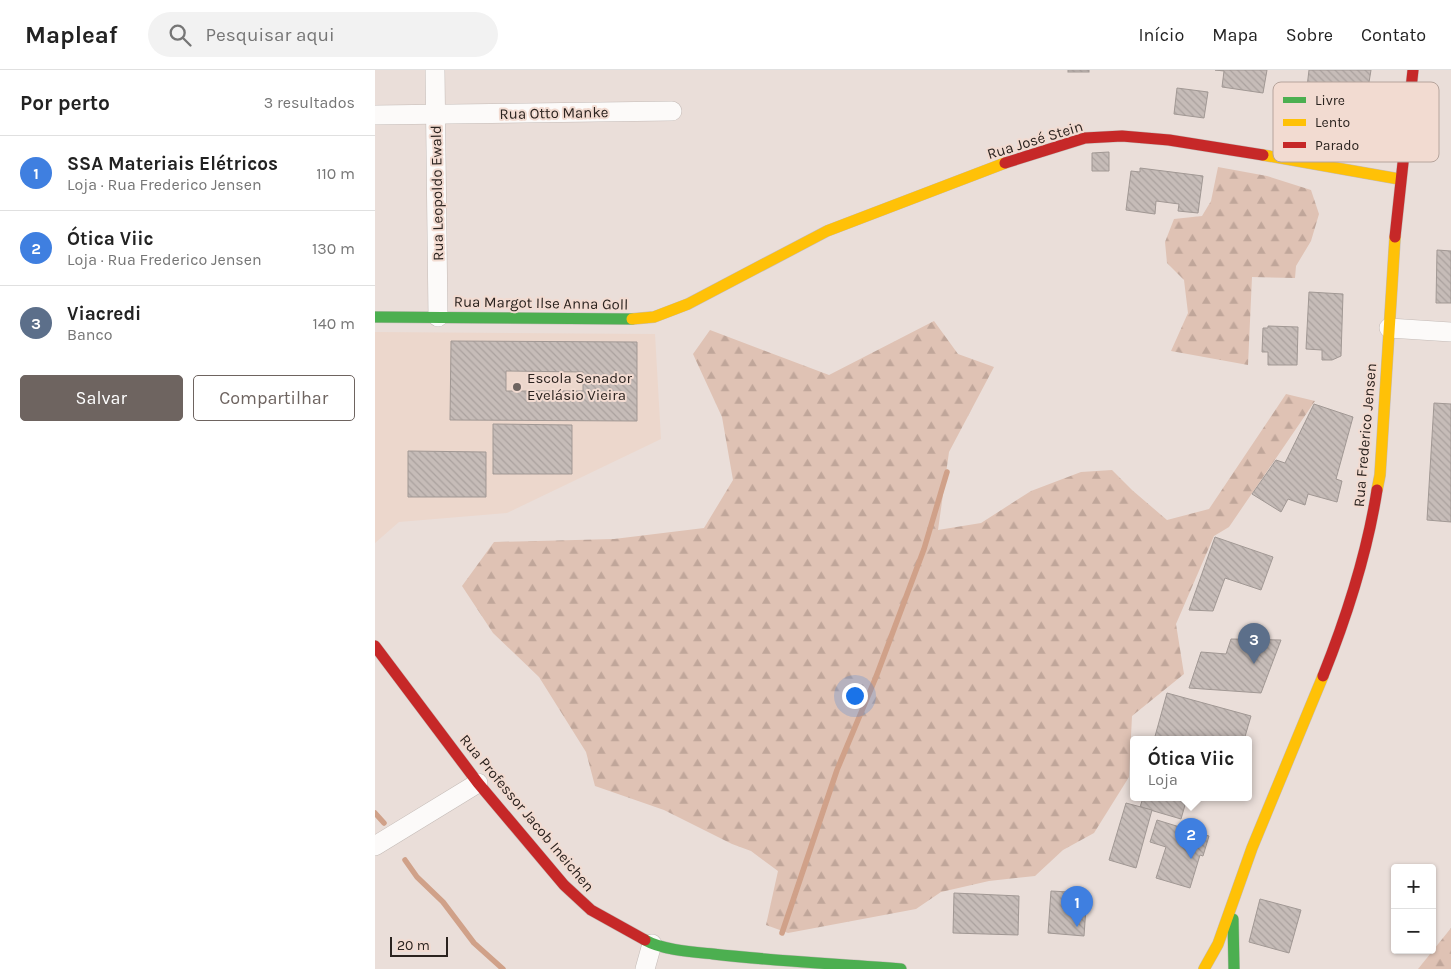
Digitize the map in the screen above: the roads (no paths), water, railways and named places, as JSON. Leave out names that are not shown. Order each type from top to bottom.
[{"type":"main road","name":"Rua José Stein","points":[[703,297],[827,231],[1006,163],[1085,138],[1122,136],[1169,140],[1273,156]]},
{"type":"main road","name":"Rua José Stein","points":[[1306,162],[1399,179]]},
{"type":"main road","name":"Rua Frederico Jensen","points":[[1206,969],[1218,944],[1252,848],[1327,665],[1353,595],[1373,524],[1380,475],[1401,162]]},
{"type":"main road","name":"Rua Margot Ilse Anna Goll","points":[[375,317],[438,316],[626,319],[654,317],[703,297]]},
{"type":"main road","name":"Rua Professor Jacob Ineichen","points":[[375,646],[478,783],[564,885],[591,910],[652,944],[697,952],[810,966],[901,969]]},
{"type":"main road","name":"Rua Frederico Jensen","points":[[1233,899],[1234,969]]},
{"type":"main road","points":[[1206,969],[1221,969]]},
{"type":"street","name":"Rua Leopoldo Ewald","points":[[435,70],[438,316]]},
{"type":"street","name":"Rua Otto Manke","points":[[375,115],[672,111]]},
{"type":"street","points":[[1389,328],[1451,332]]},
{"type":"street","points":[[375,846],[478,783]]},
{"type":"street","points":[[645,969],[652,944]]},
{"type":"waterway","points":[[782,933],[837,770],[876,677],[924,549],[947,472]]},
{"type":"waterway","points":[[375,813],[384,823]]},
{"type":"waterway","points":[[405,860],[417,877],[443,902],[474,943],[503,969]]},
{"type":"place","name":"Escola Senador Evelásio Vieira","points":[[517,387]]},
{"type":"place","name":"Viacredi","points":[[1254,664]]},
{"type":"place","name":"Ótica Viic","points":[[1191,859]]},
{"type":"place","name":"SSA Materiais Elétricos","points":[[1077,927]]}]
